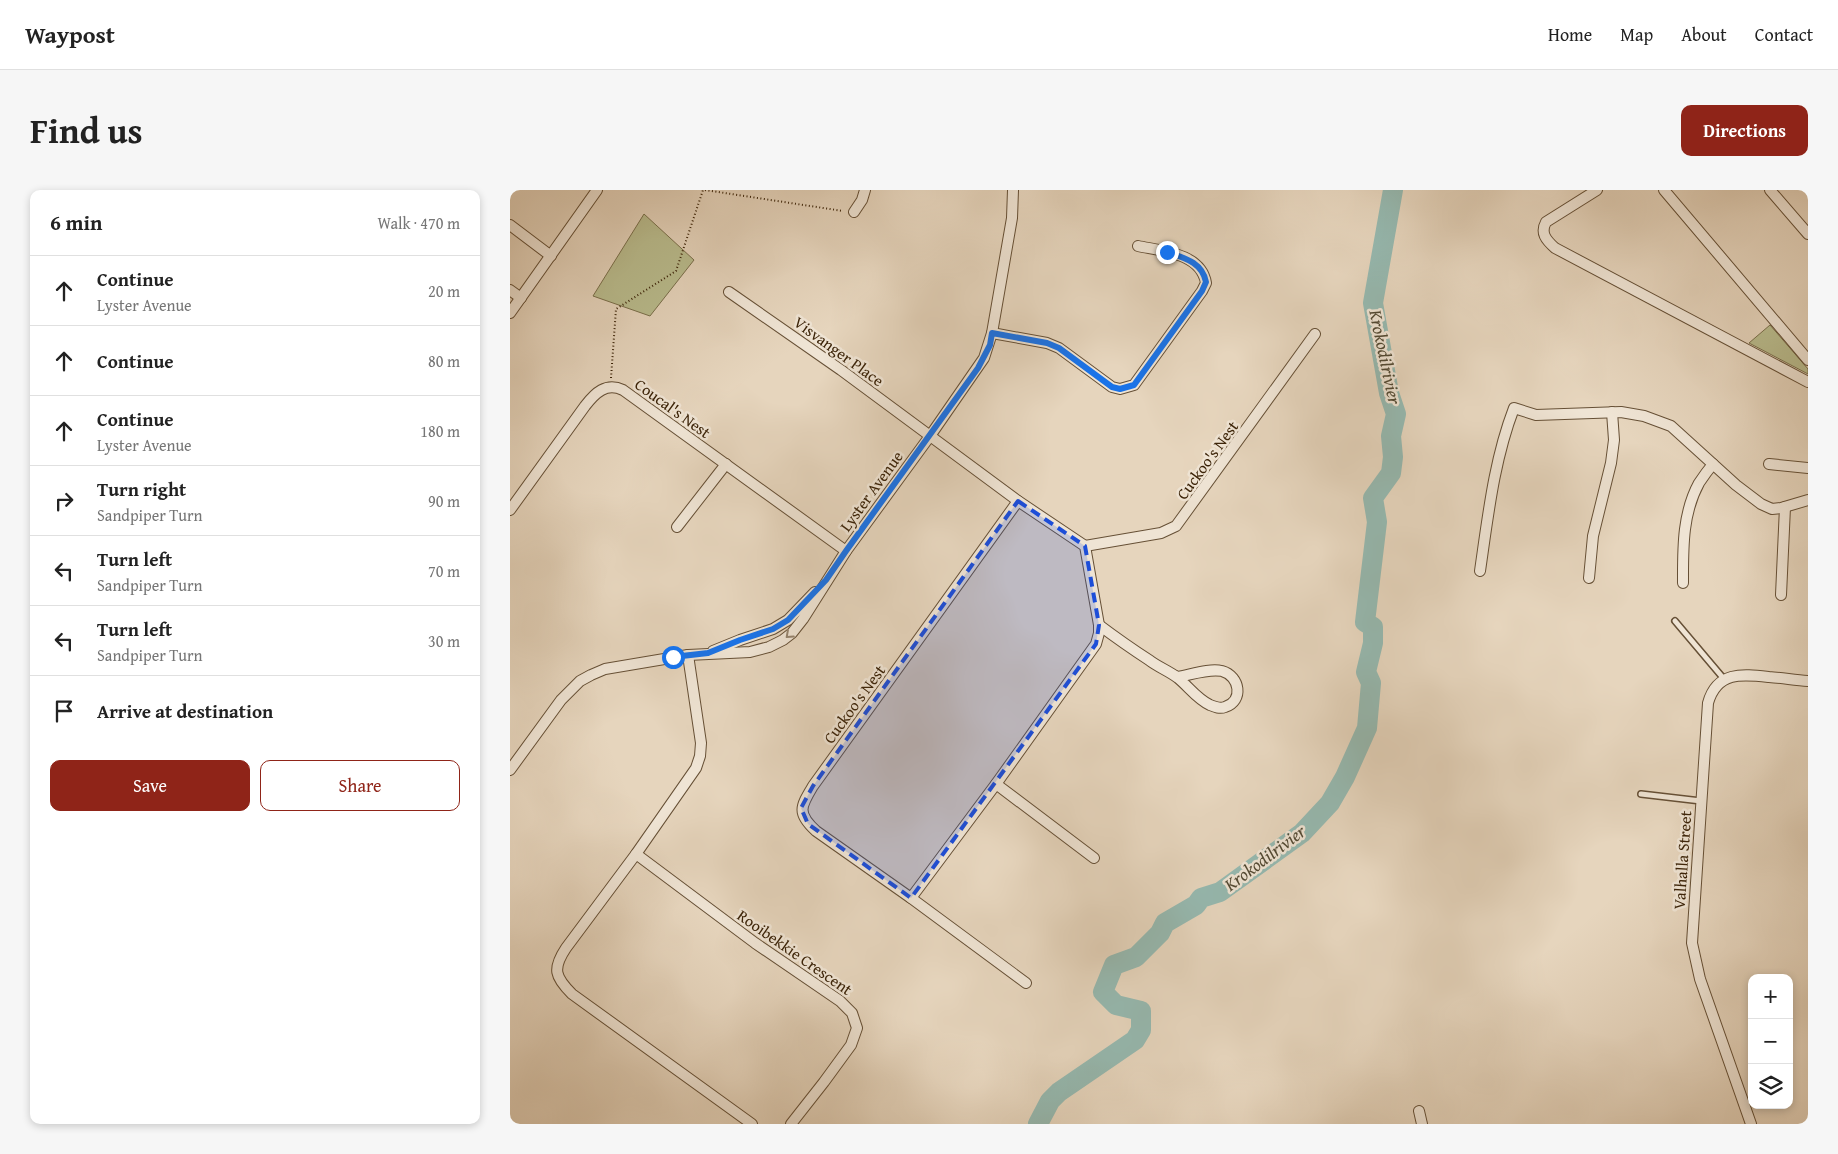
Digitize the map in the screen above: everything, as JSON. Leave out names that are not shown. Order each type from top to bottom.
[{"type":"street","points":[[510,312],[597,190]]},
{"type":"street","points":[[854,212],[859,206],[865,190]]},
{"type":"street","name":"Lyster Avenue","points":[[510,770],[561,700],[580,680],[605,669],[688,655],[750,652],[769,647],[792,633],[804,619],[826,580],[846,551],[978,368],[990,345],[1012,218],[1013,190]]},
{"type":"street","points":[[1597,190],[1546,222],[1543,227],[1544,235],[1548,242],[1555,248],[1808,382]]},
{"type":"street","points":[[1664,190],[1808,360]]},
{"type":"street","points":[[1770,190],[1808,234]]},
{"type":"street","points":[[510,225],[551,256]]},
{"type":"street","points":[[992,333],[1047,343],[1059,348],[1112,387],[1120,389],[1134,385],[1202,291],[1206,282],[1201,269],[1195,263],[1167,252],[1138,246]]},
{"type":"street","points":[[510,290],[521,298]]},
{"type":"street","name":"Visvanger Place","points":[[729,292],[930,436]]},
{"type":"street","name":"Cuckoo's Nest","points":[[1085,546],[1161,533],[1176,526],[1316,334]]},
{"type":"street","name":"Coucal's Nest","points":[[510,510],[585,406],[598,391],[610,386],[623,390],[846,551]]},
{"type":"street","points":[[1480,571],[1492,494],[1506,428],[1514,408],[1536,415],[1621,412],[1644,416],[1671,426],[1736,486],[1761,504],[1772,509],[1808,500]]},
{"type":"street","points":[[1589,578],[1593,536],[1611,463],[1614,440],[1612,412]]},
{"type":"street","points":[[912,898],[1096,644],[1099,634],[1085,546],[1018,501],[930,436]]},
{"type":"street","points":[[677,527],[726,464]]},
{"type":"street","points":[[1683,583],[1683,537],[1689,511],[1698,484],[1713,464]]},
{"type":"street","points":[[1769,464],[1808,468]]},
{"type":"street","name":"Cuckoo's Nest","points":[[1018,501],[813,786],[802,808],[803,817],[816,831],[912,898],[1026,983]]},
{"type":"street","points":[[1781,595],[1785,507]]},
{"type":"street","points":[[708,653],[773,629],[788,620],[826,580]]},
{"type":"street","points":[[1099,625],[1148,660],[1177,677],[1197,696],[1218,708],[1230,705],[1236,700],[1238,688],[1235,680],[1223,671],[1214,670],[1177,677]]},
{"type":"street","points":[[688,655],[701,743],[700,756],[696,768],[636,854],[560,957],[556,972],[572,994],[752,1124]]},
{"type":"street","points":[[1724,680],[1734,676],[1746,675],[1808,681]]},
{"type":"street","name":"Valhalla Street","points":[[1724,680],[1716,686],[1708,703],[1692,943],[1700,979],[1751,1124]]},
{"type":"street","points":[[996,784],[1094,858]]},
{"type":"street","name":"Rooibekkie Crescent","points":[[636,854],[755,943],[840,1001],[852,1013],[857,1028],[851,1045],[791,1124]]},
{"type":"street","points":[[1418,1111],[1422,1124]]},
{"type":"lane","points":[[1675,621],[1724,680]]},
{"type":"lane","points":[[1641,794],[1701,801]]},
{"type":"path","points":[[610,386],[616,309],[676,271],[704,190],[854,212]]},
{"type":"highlighted area","points":[[1018,501],[1085,546],[1099,625],[1096,644],[911,898],[808,824],[801,808],[813,786]]},
{"type":"green space","points":[[644,214],[694,260],[650,316],[593,296]]},
{"type":"green space","points":[[1770,325],[1808,369],[1808,374],[1749,343]]},
{"type":"waterway","name":"Krokodilrivier","points":[[1038,1124],[1050,1101],[1059,1092],[1135,1040],[1141,1030],[1141,1011],[1116,1005],[1103,992],[1114,965],[1136,957],[1160,933],[1165,923],[1196,905],[1201,898],[1220,892],[1302,833],[1330,803],[1345,777],[1367,728],[1371,683],[1366,672],[1373,643],[1373,627],[1365,622],[1377,522],[1373,498],[1391,473],[1393,457],[1391,436],[1396,414],[1389,393],[1373,303],[1393,190]]},
{"type":"route","points":[[673,657],[708,653],[740,640],[759,635],[788,620],[826,580],[930,436],[978,368],[990,345],[992,333],[1047,343],[1059,348],[1112,387],[1120,389],[1134,385],[1202,291],[1206,282],[1201,269],[1195,263],[1167,252]]}]
